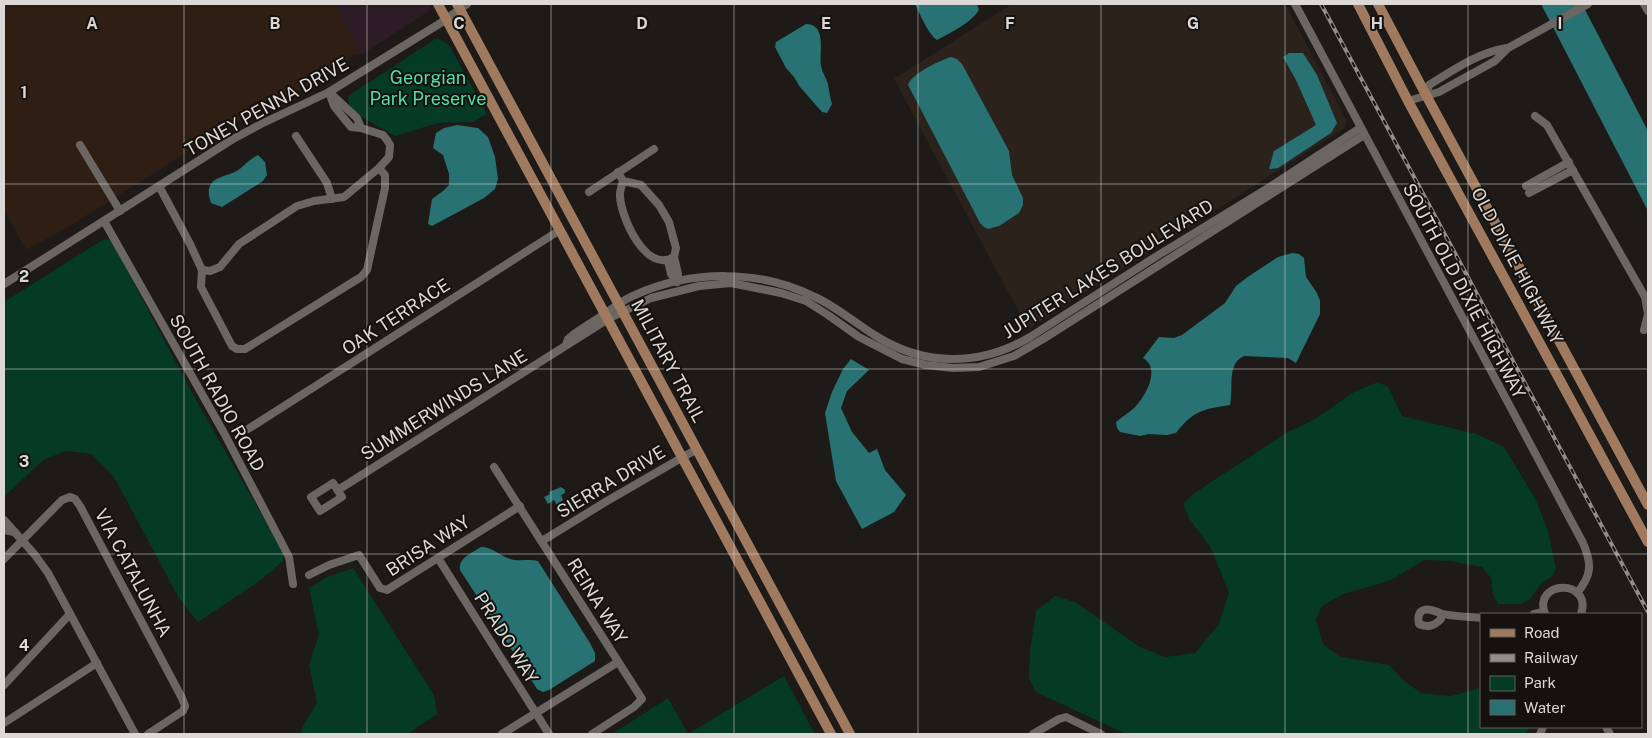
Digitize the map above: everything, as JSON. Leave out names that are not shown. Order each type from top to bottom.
[{"type":"main road","name":"MILITARY TRAIL","points":[[438,4],[831,734]]},
{"type":"main road","name":"OLD DIXIE HIGHWAY","points":[[1358,4],[1408,100],[1648,542]]},
{"type":"main road","name":"OLD DIXIE HIGHWAY","points":[[1378,4],[1648,505]]},
{"type":"main road","name":"MILITARY TRAIL","points":[[461,5],[620,308],[850,734]]},
{"type":"street","name":"SOUTH OLD DIXIE HIGHWAY","points":[[1294,4],[1583,543],[1589,557],[1589,575],[1577,593]]},
{"type":"street","points":[[1408,100],[1438,92],[1495,61],[1508,48],[1588,4]]},
{"type":"street","name":"TONEY PENNA DRIVE","points":[[4,284],[240,135],[329,92],[446,19],[461,5]]},
{"type":"street","points":[[1426,95],[1429,85],[1461,66],[1493,50],[1508,48]]},
{"type":"street","points":[[202,270],[210,271],[220,267],[239,244],[296,206],[344,196],[379,168],[389,157],[390,145],[383,135],[361,128],[357,118],[329,92]]},
{"type":"street","points":[[1535,116],[1547,125],[1645,297],[1648,314],[1644,330]]},
{"type":"street","name":"JUPITER LAKES BOULEVARD","points":[[607,316],[620,308],[634,295],[676,282],[710,276],[733,276],[773,282],[816,297],[892,346],[925,356],[948,360],[978,358],[1023,342],[1160,254],[1362,132]]},
{"type":"street","name":"JUPITER LAKES BOULEVARD","points":[[620,308],[699,286],[731,283],[781,293],[806,301],[859,337],[902,360],[953,368],[979,367],[1014,356],[1043,339],[1362,132]]},
{"type":"street","points":[[296,136],[328,183],[332,199]]},
{"type":"street","points":[[80,145],[120,211]]},
{"type":"street","points":[[589,192],[654,148]]},
{"type":"street","points":[[1569,162],[1528,189],[1573,170]]},
{"type":"street","points":[[159,186],[202,270],[201,287],[232,346],[238,349],[245,349],[367,270],[385,188],[385,175],[379,168]]},
{"type":"street","points":[[618,172],[623,181],[619,195],[622,210],[630,231],[640,246],[652,255],[662,261],[671,259]]},
{"type":"street","points":[[623,181],[641,185],[669,222],[676,248],[671,259],[672,274],[676,282]]},
{"type":"street","name":"SOUTH RADIO ROAD","points":[[104,220],[224,433],[289,556],[293,584]]},
{"type":"street","name":"OAK TERRACE","points":[[248,429],[560,230]]},
{"type":"street","name":"SUMMERWINDS LANE","points":[[338,490],[566,345],[607,316]]},
{"type":"street","name":"SIERRA DRIVE","points":[[542,541],[697,448]]},
{"type":"street","name":"REINA WAY","points":[[494,467],[642,699],[634,707],[592,734]]},
{"type":"street","name":"VIA CATALUNHA","points":[[4,560],[62,500],[70,497],[75,499],[182,698],[183,711],[148,734]]},
{"type":"street","name":"BRISA WAY","points":[[309,575],[329,565],[359,555],[380,588],[387,590],[520,506]]},
{"type":"street","points":[[4,520],[48,573],[135,734]]},
{"type":"street","points":[[4,530],[14,532]]},
{"type":"street","name":"PRADO WAY","points":[[438,558],[549,734]]},
{"type":"street","points":[[1545,613],[1544,603],[1550,591],[1556,588],[1567,587],[1577,593],[1581,599],[1581,613]]},
{"type":"street","points":[[4,685],[70,614]]},
{"type":"street","points":[[1441,614],[1480,618]]},
{"type":"street","points":[[502,734],[618,662]]},
{"type":"street","points":[[4,723],[97,664]]},
{"type":"street","points":[[1033,734],[1066,717],[1101,734]]},
{"type":"shaded area","points":[[4,4],[335,4],[361,55],[354,54],[348,60],[345,67],[218,133],[65,229],[26,250],[4,210]]},
{"type":"shaded area","points":[[335,4],[429,4],[432,9],[361,55]]},
{"type":"shaded area","points":[[1012,4],[1285,4],[1347,121],[1345,128],[1028,329],[894,79]]},
{"type":"green space","name":"Georgian Park Preserve","points":[[437,38],[449,45],[487,114],[473,122],[438,123],[395,136],[350,110],[348,96]]},
{"type":"green space","points":[[104,239],[111,240],[196,400],[284,554],[283,561],[261,580],[198,622],[180,600],[114,477],[91,454],[66,451],[43,460],[4,497],[4,302]]},
{"type":"green space","points":[[1378,382],[1388,387],[1402,416],[1476,434],[1504,447],[1535,498],[1548,531],[1556,569],[1552,576],[1540,585],[1530,599],[1520,604],[1498,604],[1493,594],[1491,578],[1482,567],[1450,561],[1424,560],[1391,580],[1341,595],[1322,606],[1316,620],[1323,644],[1340,657],[1389,665],[1403,680],[1421,693],[1451,696],[1480,688],[1480,728],[1529,728],[1526,734],[1126,734],[1036,692],[1029,678],[1030,651],[1036,611],[1055,596],[1075,602],[1140,647],[1165,657],[1195,653],[1219,624],[1229,593],[1211,548],[1190,520],[1183,504],[1192,495],[1211,482],[1286,433],[1315,419],[1354,392]]},
{"type":"green space","points":[[353,568],[434,695],[437,714],[407,734],[300,734],[317,703],[309,665],[319,635],[309,588],[327,577]]},
{"type":"green space","points":[[784,676],[815,734],[688,734]]},
{"type":"green space","points":[[668,698],[688,734],[612,734]]},
{"type":"water","points":[[915,4],[977,4],[979,10],[965,24],[937,40],[927,29]]},
{"type":"water","points":[[1541,4],[1582,4],[1648,131],[1648,211]]},
{"type":"water","points":[[806,24],[813,25],[817,29],[821,40],[821,66],[828,84],[832,104],[827,113],[822,112],[800,87],[786,68],[775,47],[776,42]]},
{"type":"water","points":[[1289,53],[1303,53],[1317,75],[1337,123],[1331,133],[1278,168],[1269,169],[1274,151],[1316,125],[1296,80],[1283,57]]},
{"type":"water","points":[[951,57],[957,59],[962,64],[1009,151],[1012,175],[1023,198],[1023,205],[1019,213],[999,226],[988,229],[980,223],[908,85],[920,72],[933,64]]},
{"type":"water","points":[[457,125],[478,128],[488,137],[495,157],[498,179],[495,189],[484,198],[432,226],[428,224],[432,199],[449,185],[449,174],[443,155],[433,148],[436,133],[444,128]]},
{"type":"water","points":[[258,155],[265,162],[267,175],[263,181],[222,207],[211,203],[209,191],[213,182],[235,172]]},
{"type":"water","points":[[1292,253],[1299,254],[1304,258],[1306,277],[1320,301],[1320,314],[1296,363],[1288,358],[1244,356],[1238,360],[1233,371],[1230,405],[1199,412],[1188,420],[1176,433],[1140,436],[1120,432],[1116,422],[1135,407],[1150,382],[1151,368],[1143,358],[1159,337],[1174,338],[1182,335],[1225,303],[1236,286],[1249,276],[1278,257]]},
{"type":"water","points":[[851,359],[869,370],[847,391],[841,408],[852,432],[869,453],[877,449],[885,470],[906,495],[894,512],[862,529],[836,481],[825,413],[843,369]]},
{"type":"water","points":[[561,487],[565,490],[565,493],[561,495],[563,500],[557,505],[554,500],[548,504],[544,497],[550,494],[549,492]]},
{"type":"water","points":[[481,547],[489,548],[514,560],[538,561],[590,643],[595,653],[595,661],[549,690],[543,692],[537,689],[460,570],[463,559]]},
{"type":"railway","points":[[1321,4],[1648,612]]}]
